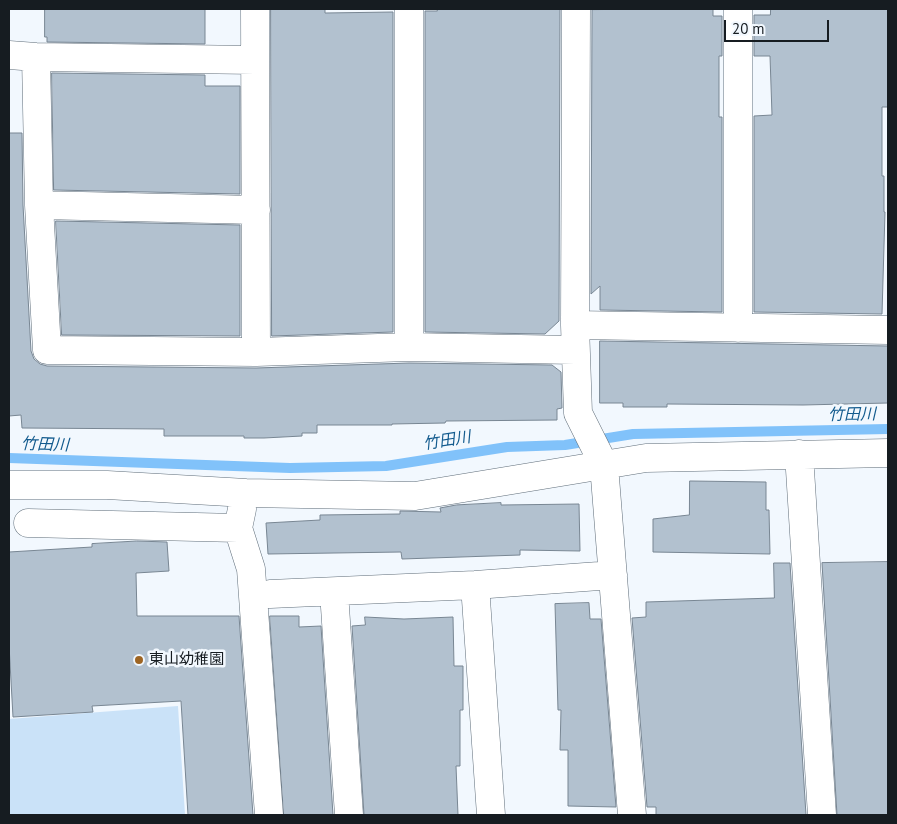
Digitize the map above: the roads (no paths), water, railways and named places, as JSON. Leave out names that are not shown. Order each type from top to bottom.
[{"type":"street","points":[[255,9],[256,352]]},
{"type":"street","points":[[408,9],[408,347]]},
{"type":"street","points":[[576,9],[575,337],[578,413],[600,455],[613,575],[632,815]]},
{"type":"street","points":[[738,9],[738,328]]},
{"type":"street","points":[[9,55],[255,60]]},
{"type":"street","points":[[36,56],[39,205],[47,350],[256,352],[408,347],[738,328],[888,330]]},
{"type":"street","points":[[39,205],[256,210]]},
{"type":"street","points":[[9,485],[107,485],[246,493],[415,496],[600,455],[646,458],[888,453]]},
{"type":"street","points":[[799,454],[822,815]]},
{"type":"street","points":[[246,493],[238,528],[251,569],[269,815]]},
{"type":"street","points":[[28,522],[238,528]]},
{"type":"street","points":[[270,594],[475,585],[613,575]]},
{"type":"street","points":[[475,585],[491,815]]},
{"type":"street","points":[[334,592],[349,815]]},
{"type":"waterway","name":"竹田川","points":[[9,458],[290,468],[386,466],[507,447],[565,445],[633,434],[888,429]]},
{"type":"place","name":"東山幼稚園","points":[[139,660]]}]
